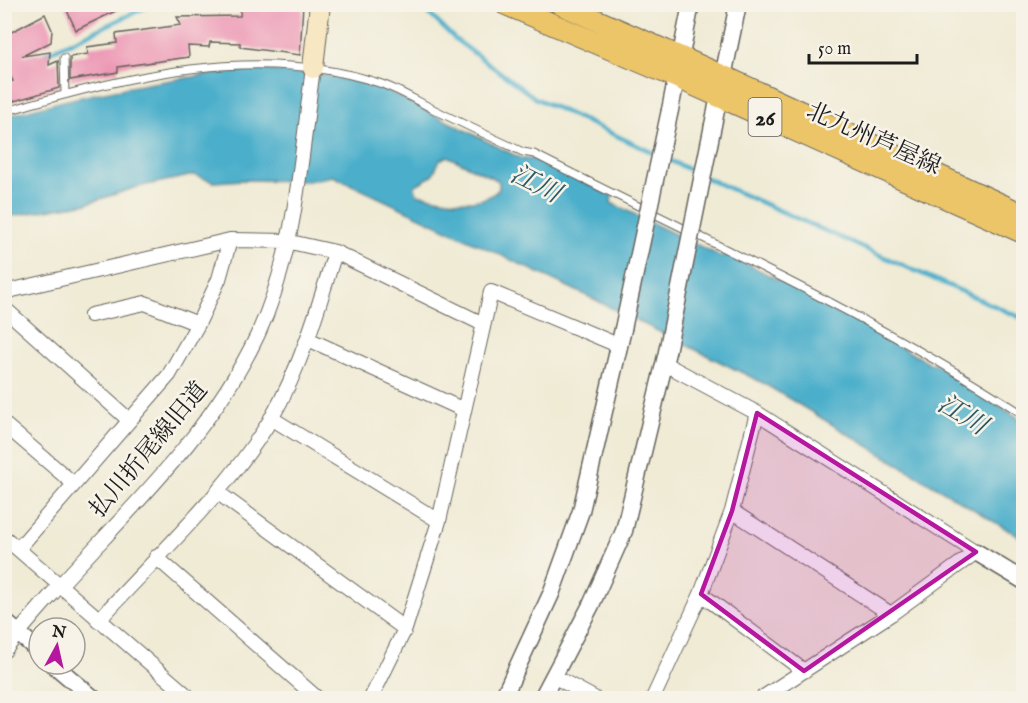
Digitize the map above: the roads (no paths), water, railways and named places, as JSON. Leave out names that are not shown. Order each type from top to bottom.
[{"type":"main road","points":[[313,71],[320,4]]},
{"type":"main road","name":"北九州芦屋線","points":[[505,4],[678,67],[1023,215]]},
{"type":"main road","name":"北九州芦屋線","points":[[560,4],[678,67]]},
{"type":"main road","name":"北九州芦屋線","points":[[721,86],[1023,233]]},
{"type":"street","points":[[503,699],[551,594],[581,511],[624,329],[691,4]]},
{"type":"street","points":[[542,699],[555,677],[624,531],[666,358],[738,4]]},
{"type":"street","name":"払川折尾線旧道","points":[[4,651],[192,440],[231,385],[259,332],[277,284],[297,191],[313,71]]},
{"type":"street","points":[[18,549],[169,375],[198,324],[219,279],[230,240]]},
{"type":"street","points":[[4,292],[230,240],[286,241],[335,252],[483,324]]},
{"type":"street","points":[[98,621],[217,492],[271,418],[308,339],[335,252]]},
{"type":"street","points":[[371,699],[405,629],[439,521],[491,292],[620,346]]},
{"type":"street","points":[[91,315],[144,303],[198,324]]},
{"type":"street","points":[[4,308],[129,420]]},
{"type":"street","points":[[308,339],[464,410]]},
{"type":"street","points":[[666,358],[1023,581]]},
{"type":"street","points":[[653,699],[701,594],[732,511],[757,414]]},
{"type":"street","points":[[271,418],[439,521]]},
{"type":"street","points":[[4,424],[74,484]]},
{"type":"street","points":[[217,492],[405,629]]},
{"type":"street","points":[[732,511],[891,614]]},
{"type":"street","points":[[4,537],[190,699]]},
{"type":"street","points":[[762,699],[891,614],[976,552]]},
{"type":"street","points":[[156,557],[316,699]]},
{"type":"street","points":[[701,594],[804,670]]},
{"type":"street","points":[[4,621],[27,641]]},
{"type":"street","points":[[67,676],[93,699]]},
{"type":"street","points":[[555,677],[594,699]]},
{"type":"lane","points":[[64,58],[65,94]]},
{"type":"lane","points":[[4,112],[65,94],[136,78],[253,63],[382,84],[612,191],[875,326],[1023,415]]},
{"type":"water","name":"江川","points":[[253,69],[323,75],[378,86],[522,159],[535,159],[612,196],[611,203],[722,257],[726,253],[878,331],[877,334],[931,364],[934,363],[1023,421],[1023,539],[763,383],[579,292],[333,176],[308,181],[214,182],[194,175],[137,187],[88,203],[5,217],[5,117],[97,93]],"holes":[[[447,156],[499,181],[499,189],[491,195],[471,201],[449,200],[417,194],[414,186],[432,176],[440,160]]]},
{"type":"waterway","points":[[45,54],[153,4]]},
{"type":"waterway","points":[[419,4],[455,39],[535,98],[699,174]]},
{"type":"waterway","points":[[706,178],[1024,319]]}]
